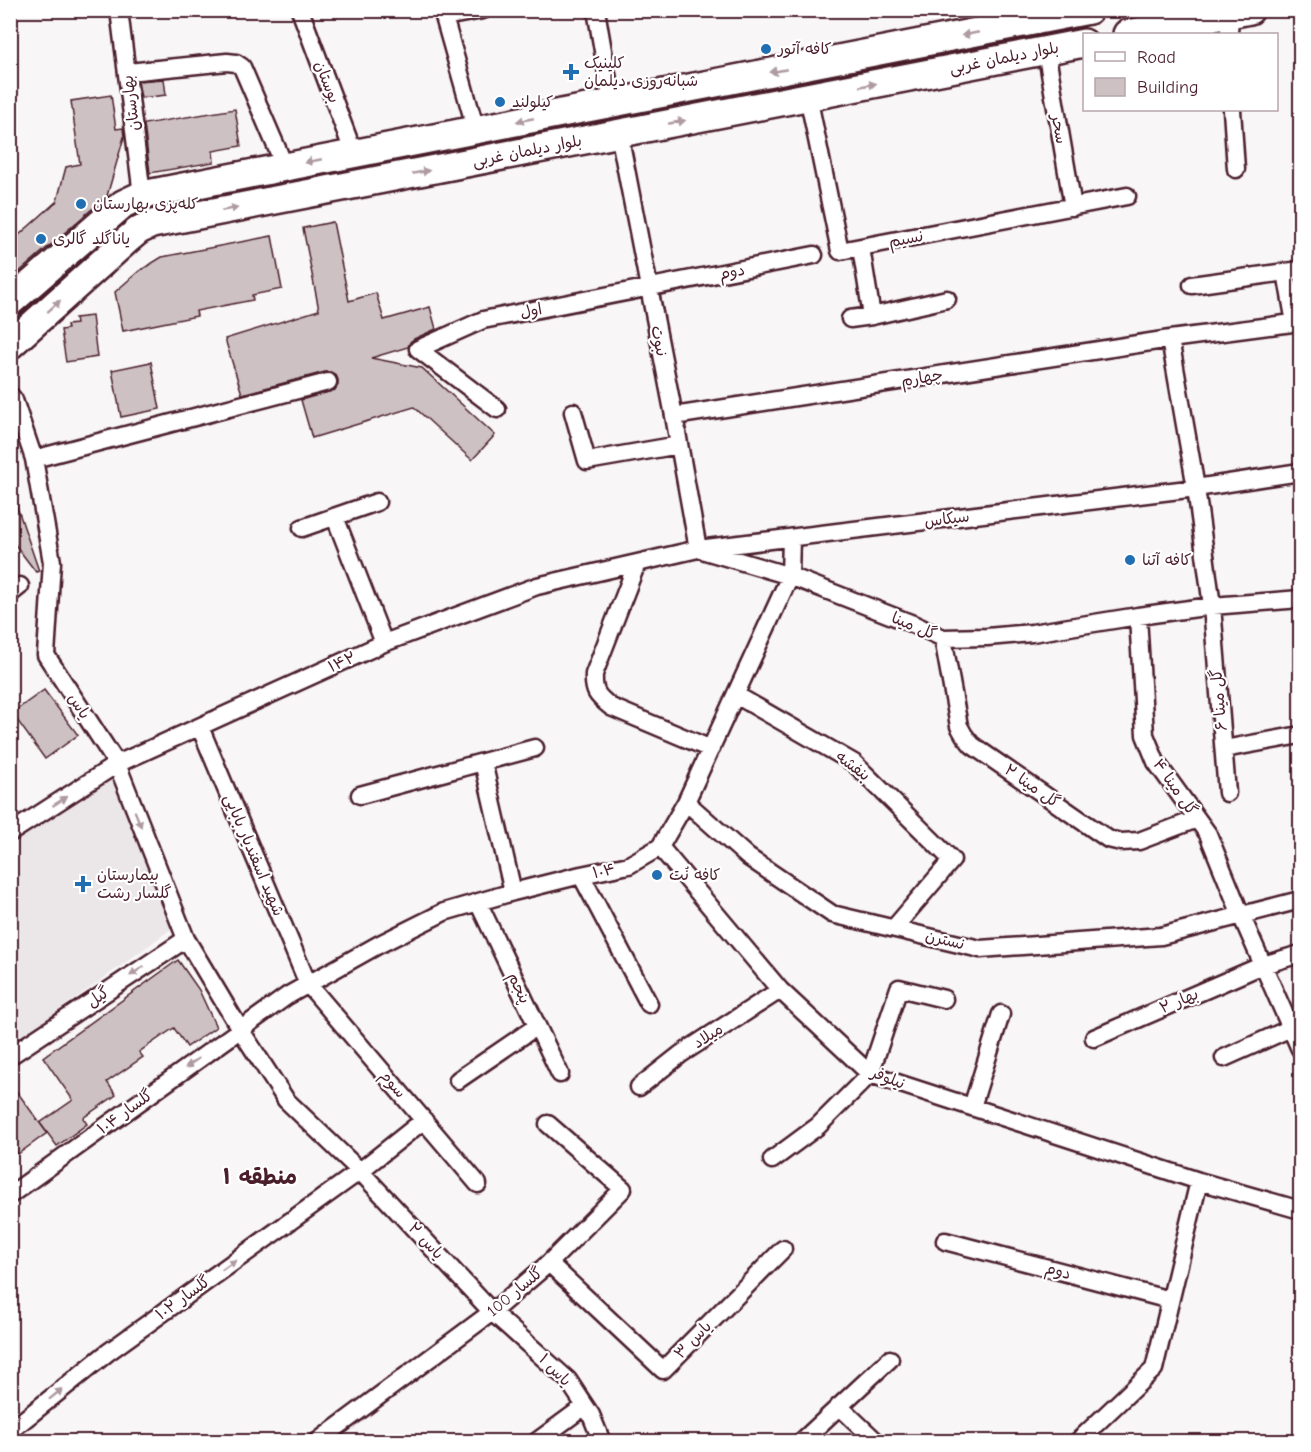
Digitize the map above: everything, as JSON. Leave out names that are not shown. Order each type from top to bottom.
[{"type":"main road","name":"بلوار دیلمان غربی","points":[[10,302],[123,204],[142,195],[1089,10]]},
{"type":"main road","points":[[1135,33],[1236,20]]},
{"type":"main road","name":"بلوار دیلمان غربی","points":[[10,345],[127,240],[139,230],[152,224],[1083,43]]},
{"type":"main road","points":[[906,46],[912,76]]},
{"type":"street","name":"بهارستان","points":[[119,10],[142,195]]},
{"type":"street","points":[[476,130],[443,14],[483,10]]},
{"type":"street","name":"بوستان","points":[[302,11],[354,153]]},
{"type":"street","points":[[596,11],[612,103]]},
{"type":"street","name":"سحر","points":[[1046,50],[1073,207]]},
{"type":"street","points":[[128,72],[226,62],[236,63],[242,67],[285,167]]},
{"type":"street","name":"نسیم","points":[[808,96],[840,251],[1127,196]]},
{"type":"street","points":[[1232,111],[1236,169]]},
{"type":"street","name":"نبوت","points":[[620,133],[698,549]]},
{"type":"street","points":[[861,248],[872,316]]},
{"type":"street","name":"دوم","points":[[649,288],[814,255]]},
{"type":"street","points":[[1192,285],[1293,271],[1298,323]]},
{"type":"street","name":"اول","points":[[497,409],[417,349],[483,320],[649,288]]},
{"type":"street","points":[[850,319],[947,299]]},
{"type":"street","name":"چهارم","points":[[674,416],[1170,339],[1298,323]]},
{"type":"street","name":"گل مینا ۶","points":[[1170,339],[1196,488],[1212,606],[1227,794]]},
{"type":"street","points":[[34,459],[328,382]]},
{"type":"street","name":"یاس","points":[[10,395],[14,400],[34,459],[52,562],[46,655],[117,764],[186,939]]},
{"type":"street","points":[[573,412],[588,461],[679,445]]},
{"type":"street","name":"سیکاس","points":[[698,549],[1196,488],[1300,472]]},
{"type":"street","points":[[302,528],[376,502]]},
{"type":"street","points":[[335,517],[384,643]]},
{"type":"street","name":"۱۰۴","points":[[240,1029],[287,996],[378,945],[444,912],[581,875],[628,866],[660,847],[686,802],[790,576],[791,538]]},
{"type":"street","name":"۱۴۲","points":[[10,833],[117,764],[384,643],[537,586],[698,549]]},
{"type":"street","name":"گل مینا","points":[[698,549],[790,576],[943,638],[1032,633],[1212,606],[1300,599]]},
{"type":"street","points":[[638,563],[594,674],[593,686],[600,698],[611,707],[711,748]]},
{"type":"street","name":"گل مینا ۴","points":[[1138,616],[1144,735],[1156,762],[1208,834],[1263,965],[1296,1027],[1300,1048]]},
{"type":"street","name":"گل مینا ۲","points":[[943,638],[959,726],[972,745],[1108,839],[1121,842],[1139,841],[1197,819]]},
{"type":"street","name":"بنفشه","points":[[736,696],[854,763],[952,860],[894,928]]},
{"type":"street","name":"شهید اسفندیار بابایی","points":[[201,727],[308,984]]},
{"type":"street","points":[[1224,749],[1300,735]]},
{"type":"street","points":[[360,795],[535,748]]},
{"type":"street","points":[[483,762],[513,892]]},
{"type":"street","name":"نسترن","points":[[686,802],[748,857],[832,914],[980,949],[1161,936],[1300,900]]},
{"type":"street","name":"نیلوفر","points":[[660,847],[780,990],[870,1074],[1199,1181],[1300,1210]]},
{"type":"street","points":[[581,875],[649,1004]]},
{"type":"street","name":"پنجم","points":[[478,902],[560,1074]]},
{"type":"street","points":[[186,939],[240,1029]]},
{"type":"street","name":"گیل","points":[[10,1056],[186,939]]},
{"type":"street","name":"بهار ۲","points":[[1094,1038],[1263,965],[1300,954]]},
{"type":"street","name":"سوم","points":[[308,984],[478,1184]]},
{"type":"street","points":[[772,1161],[818,1126],[870,1074],[899,988],[944,999]]},
{"type":"street","name":"میلاد","points":[[639,1087],[681,1054],[780,990]]},
{"type":"street","points":[[972,1107],[1001,1014]]},
{"type":"street","points":[[458,1080],[537,1026]]},
{"type":"street","points":[[1224,1058],[1296,1027]]},
{"type":"street","name":"یاس ۲","points":[[240,1029],[286,1100],[360,1171],[492,1312]]},
{"type":"street","name":"گلسار ۱۰۴","points":[[10,1195],[240,1029]]},
{"type":"street","name":"گلسار ۱۰۲","points":[[10,1431],[107,1353],[360,1171],[424,1120]]},
{"type":"street","name":"گلسار 100","points":[[317,1442],[492,1312],[549,1263],[623,1189],[548,1124]]},
{"type":"street","points":[[1077,1442],[1154,1369],[1199,1181]]},
{"type":"street","name":"دوم","points":[[945,1241],[1170,1300]]},
{"type":"street","name":"یاس ۳","points":[[549,1263],[663,1370],[783,1249]]},
{"type":"street","name":"یاس ۱","points":[[492,1312],[568,1380],[591,1415],[602,1442]]},
{"type":"street","points":[[801,1442],[890,1359]]},
{"type":"street","points":[[536,1442],[585,1406]]},
{"type":"street","points":[[839,1406],[877,1442]]},
{"type":"shaded area","points":[[282,181],[285,186],[141,218],[70,276],[65,273],[64,269],[130,211]]},
{"type":"shaded area","name":"بیمارستان گلسار رشت","points":[[111,770],[174,927],[11,1045],[10,840]]},
{"type":"building","points":[[164,79],[166,95],[141,98],[138,81]]},
{"type":"building","points":[[111,95],[116,129],[123,128],[124,137],[107,196],[10,280],[10,243],[57,201],[66,167],[80,164],[71,101]]},
{"type":"building","points":[[235,109],[241,146],[213,151],[214,162],[150,173],[144,124]]},
{"type":"building","points":[[333,222],[349,301],[376,293],[384,320],[430,307],[436,329],[414,339],[408,347],[371,358],[422,368],[495,435],[472,460],[414,407],[312,438],[301,400],[335,390],[338,380],[331,372],[242,394],[225,339],[319,310],[303,228]]},
{"type":"building","points":[[272,236],[282,289],[252,295],[253,300],[196,311],[197,316],[123,331],[115,292],[139,271],[162,257]]},
{"type":"building","points":[[92,316],[97,357],[66,362],[61,330],[68,329],[67,325],[76,324],[75,318]]},
{"type":"building","points":[[151,362],[160,409],[121,417],[112,370]]},
{"type":"building","points":[[10,495],[13,495],[39,571],[36,572],[10,538]]},
{"type":"building","points":[[44,690],[78,735],[45,759],[12,713]]},
{"type":"building","points":[[178,960],[199,990],[216,1027],[187,1047],[174,1028],[139,1052],[143,1057],[107,1082],[116,1095],[83,1118],[87,1124],[57,1146],[40,1123],[73,1100],[43,1057]]},
{"type":"building","points":[[10,1082],[47,1133],[18,1154],[10,1143]]},
{"type":"place","name":"کافه آتور","points":[[766,49]]},
{"type":"place","name":"کلینیک شبانه‌روزی دیلمان","points":[[571,72]]},
{"type":"place","name":"کیلولند","points":[[500,102]]},
{"type":"place","name":"کله‌پزی بهارستان","points":[[81,204]]},
{"type":"place","name":"یاناگلد گالری","points":[[41,239]]},
{"type":"place","name":"کافه آتنا","points":[[1130,560]]},
{"type":"place","name":"کافه نُت","points":[[657,875]]},
{"type":"place","name":"بیمارستان گلسار رشت","points":[[83,884]]},
{"type":"district","name":"منطقه ۱","points":[[260,1177]]}]
